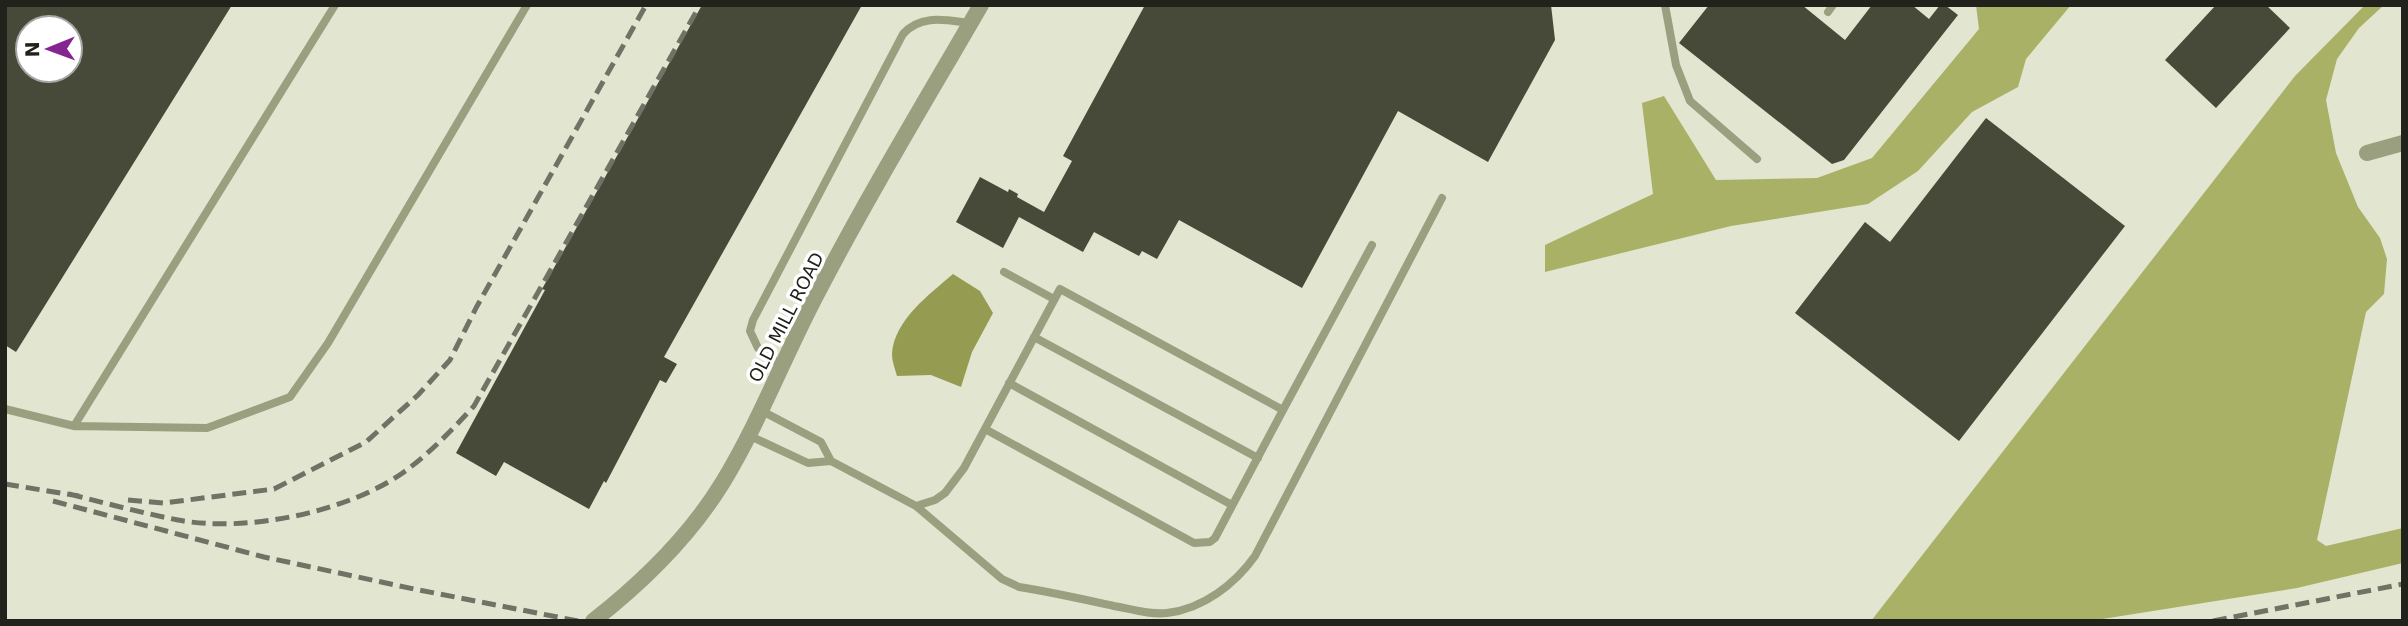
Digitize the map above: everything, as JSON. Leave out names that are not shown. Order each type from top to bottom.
[{"type":"street","name":"OLD MILL ROAD","points":[[593,621],[651,572],[684,535],[723,482],[817,292],[981,5]]},
{"type":"street","points":[[2367,153],[2403,143]]},
{"type":"lane","points":[[74,426],[335,5]]},
{"type":"lane","points":[[5,409],[74,426],[207,428],[290,397],[328,342],[527,5]]},
{"type":"lane","points":[[1665,5],[1676,65],[1690,100],[1757,159]]},
{"type":"lane","points":[[782,366],[758,348],[750,331],[753,320],[902,34],[911,25],[922,21],[971,23]]},
{"type":"lane","points":[[748,435],[808,463],[831,461],[916,506],[1002,579],[1019,587],[1164,614],[1185,608],[1215,595],[1234,581],[1255,556],[1442,198]]},
{"type":"lane","points":[[985,429],[1194,543],[1210,542],[1215,538],[1372,245]]},
{"type":"lane","points":[[1004,272],[1054,299]]},
{"type":"lane","points":[[916,506],[934,500],[954,484],[1060,289],[1283,410]]},
{"type":"lane","points":[[1034,337],[1258,458]]},
{"type":"lane","points":[[1009,383],[1232,505]]},
{"type":"lane","points":[[760,410],[821,442],[831,461]]},
{"type":"shaded area","points":[[1976,5],[2071,5],[2026,59],[2018,87],[1972,112],[1918,171],[1868,204],[1731,226],[1545,272],[1545,245],[1653,194],[1642,103],[1664,96],[1716,180],[1817,178],[1872,158],[1979,29]]},
{"type":"shaded area","points":[[2365,5],[2384,5],[2359,28],[2337,59],[2326,100],[2336,153],[2358,207],[2380,238],[2387,259],[2384,294],[2366,312],[2317,540],[2326,546],[2403,528],[2403,563],[2297,588],[2090,621],[1871,621],[2295,76]]},
{"type":"shaded area","points":[[953,274],[980,291],[993,313],[972,352],[961,387],[931,375],[897,376],[892,354],[899,330],[924,299]]},
{"type":"building","points":[[5,5],[232,5],[16,352],[5,345]]},
{"type":"building","points":[[702,5],[862,5],[664,357],[677,364],[666,383],[660,380],[606,483],[604,481],[589,509],[504,462],[496,476],[456,453],[545,290],[542,289]]},
{"type":"building","points":[[1145,5],[1551,5],[1555,40],[1488,162],[1398,111],[1302,288],[1179,220],[1157,259],[1142,251],[1139,256],[1094,232],[1083,252],[1019,217],[1003,248],[956,222],[980,177],[1008,192],[1009,189],[1018,194],[1017,197],[1044,212],[1072,161],[1063,156]]},
{"type":"building","points":[[1709,5],[1802,5],[1845,40],[1872,5],[1912,5],[1929,19],[1940,5],[1945,5],[1958,15],[1844,160],[1832,164],[1679,43]]},
{"type":"building","points":[[2216,5],[2266,5],[2290,28],[2216,108],[2165,60]]},
{"type":"building","points":[[1986,118],[2125,226],[1959,441],[1795,313],[1865,222],[1890,242]]},
{"type":"railway","points":[[128,500],[164,503],[274,489],[366,442],[418,395],[450,360],[476,308],[646,5]]},
{"type":"railway","points":[[69,494],[178,520],[234,524],[296,516],[326,508],[381,486],[414,465],[474,406],[700,5]]},
{"type":"railway","points":[[5,484],[79,496]]},
{"type":"railway","points":[[53,501],[264,557],[578,621]]},
{"type":"railway","points":[[2213,621],[2403,584]]}]
